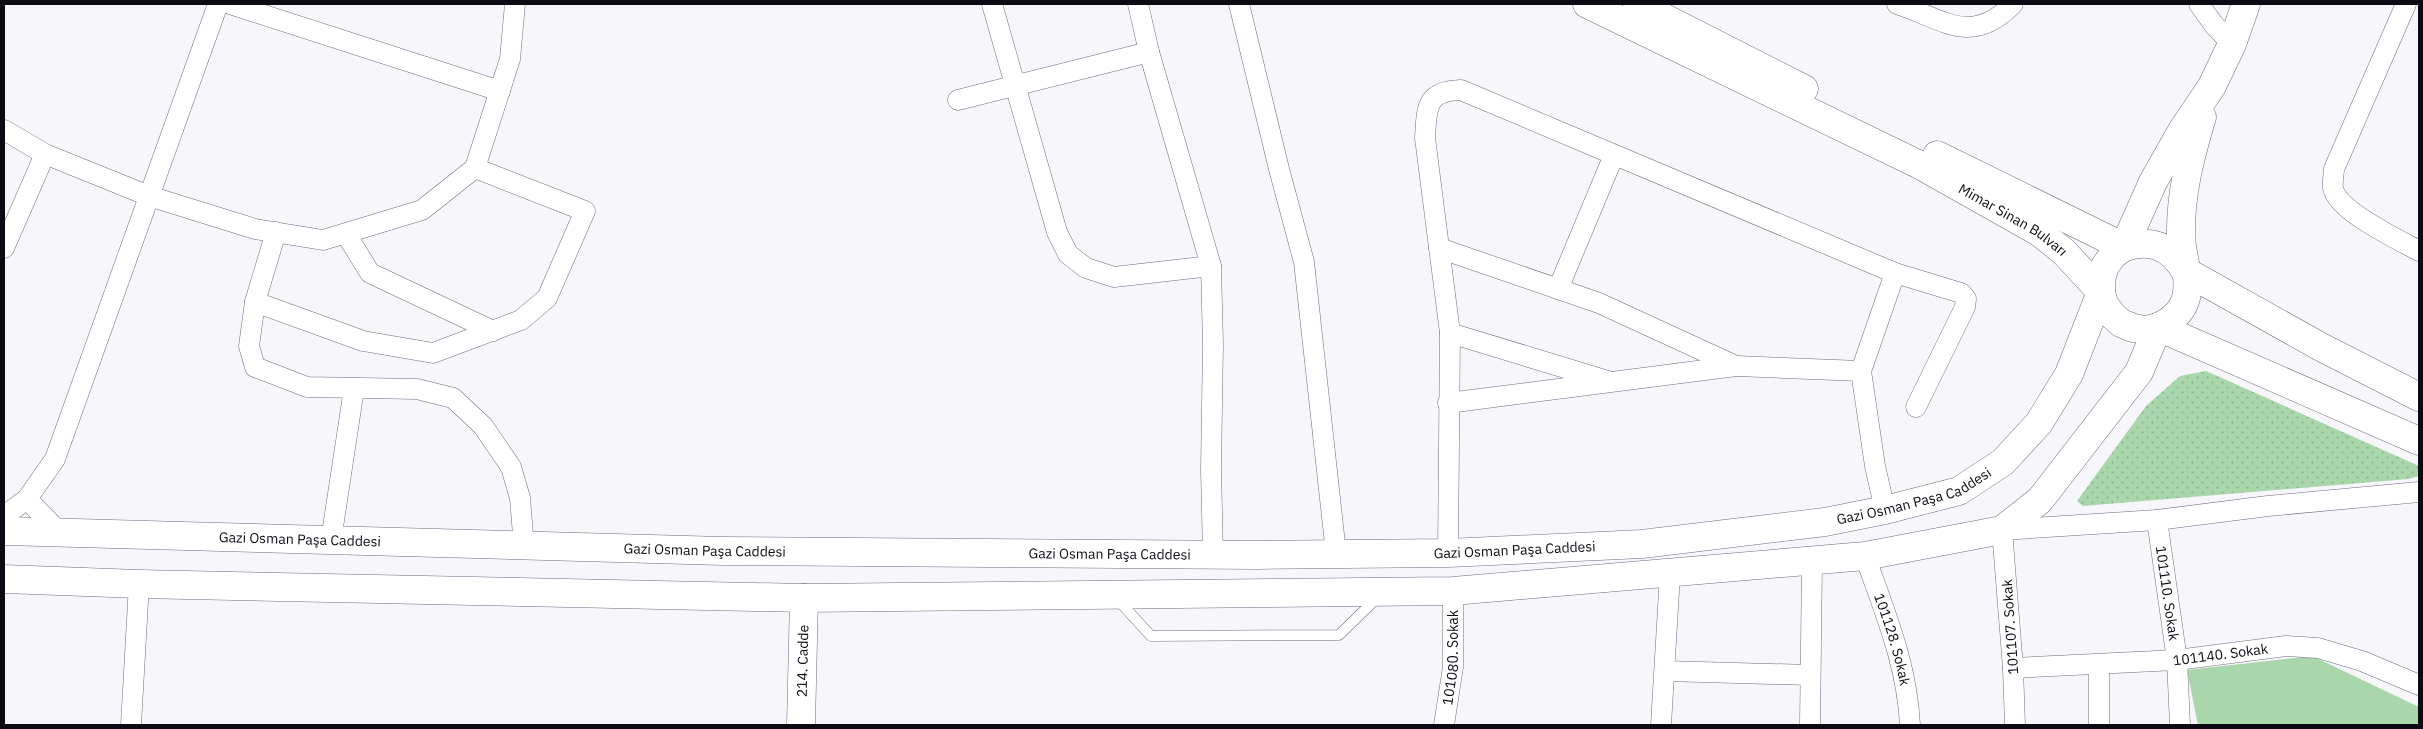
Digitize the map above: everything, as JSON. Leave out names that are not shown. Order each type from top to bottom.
[{"type":"main road","name":"Mimar Sinan Bulvarı","points":[[1587,4],[1922,166],[2040,232],[2064,252],[2101,292],[2108,310],[2121,323],[2133,328],[2146,330],[2158,327],[2419,441]]},
{"type":"main road","name":"Mimar Sinan Bulvarı","points":[[1637,4],[2124,247]]},
{"type":"main road","points":[[2124,247],[2153,182],[2183,130],[2212,86],[2232,44],[2246,4]]},
{"type":"main road","points":[[4,579],[139,584],[804,598],[1453,591],[1866,556],[2002,530],[2040,500],[2139,372],[2158,327],[2170,321],[2183,305],[2188,284],[2185,271],[2182,212],[2186,171],[2212,86]]},
{"type":"main road","points":[[2101,292],[2101,279],[2105,266],[2113,255],[2124,247],[2138,243],[2153,243],[2166,249],[2178,258],[2185,271],[2321,347],[2419,398]]},
{"type":"main road","name":"Gazi Osman Paşa Caddesi","points":[[4,531],[733,552],[1336,554],[1448,553],[1642,544],[1825,522],[1884,510],[1960,491],[2003,462],[2039,423],[2070,374],[2101,292]]},
{"type":"main road","name":"214. Cadde","points":[[801,725],[804,598]]},
{"type":"street","points":[[4,516],[27,498],[55,459],[218,4]]},
{"type":"street","points":[[230,4],[500,91]]},
{"type":"street","points":[[4,130],[45,154],[149,196],[255,229],[323,240],[422,210],[475,168],[510,59],[515,4]]},
{"type":"street","points":[[992,4],[1057,232],[1068,254],[1086,268],[1114,277],[1211,266]]},
{"type":"street","points":[[1138,4],[1149,52],[1211,266],[1213,554]]},
{"type":"street","points":[[1239,4],[1304,262],[1336,554]]},
{"type":"street","points":[[1897,4],[1942,23],[1971,28],[1999,18],[2013,4]]},
{"type":"street","points":[[2199,4],[2214,26],[2232,44]]},
{"type":"street","points":[[2406,4],[2334,168],[2333,188],[2337,198],[2369,224],[2419,250]]},
{"type":"street","points":[[958,100],[1149,52]]},
{"type":"street","points":[[1448,553],[1450,333],[1425,138],[1427,111],[1433,97],[1444,90],[1461,90],[1895,273],[1961,294],[1966,299],[1965,307],[1916,407]]},
{"type":"street","points":[[4,248],[45,154]]},
{"type":"street","points":[[1558,289],[1614,155]]},
{"type":"street","points":[[255,302],[363,341],[432,353],[521,320],[546,298],[586,211],[475,168]]},
{"type":"street","points":[[276,232],[255,302],[249,346],[255,367],[307,387],[417,389],[453,398],[483,426],[511,467],[520,498],[524,547]]},
{"type":"street","points":[[346,234],[370,273],[493,331]]},
{"type":"street","points":[[1439,248],[1599,303],[1736,366]]},
{"type":"street","points":[[1884,510],[1875,466],[1861,371],[1895,273]]},
{"type":"street","points":[[1450,333],[1615,383]]},
{"type":"street","points":[[1448,403],[1736,366],[1861,371]]},
{"type":"street","points":[[330,540],[354,388]]},
{"type":"street","points":[[2002,530],[2157,520],[2268,506],[2419,492]]},
{"type":"street","points":[[27,498],[59,532]]},
{"type":"street","name":"101110. Sokak","points":[[2157,520],[2177,660],[2180,725]]},
{"type":"street","name":"101107. Sokak","points":[[2002,530],[2014,668],[2015,725]]},
{"type":"street","name":"101128. Sokak","points":[[1866,556],[1900,657],[1909,694],[1910,725]]},
{"type":"street","points":[[1810,725],[1812,562]]},
{"type":"street","points":[[1661,725],[1670,574]]},
{"type":"street","points":[[131,725],[139,584]]},
{"type":"street","name":"101080. Sokak","points":[[1444,725],[1453,667],[1453,591]]},
{"type":"street","name":"101140. Sokak","points":[[2014,668],[2177,660],[2286,646],[2318,648],[2362,661],[2419,685]]},
{"type":"street","points":[[2098,725],[2099,665]]},
{"type":"street","points":[[1665,671],[1810,675]]},
{"type":"lane","points":[[1113,595],[1151,636],[1339,635],[1384,592]]},
{"type":"green space","points":[[2206,371],[2419,466],[2419,476],[2408,479],[2083,506],[2077,501],[2146,406],[2180,376]]},
{"type":"green space","points":[[2312,656],[2419,707],[2419,725],[2198,725],[2187,670]]}]
